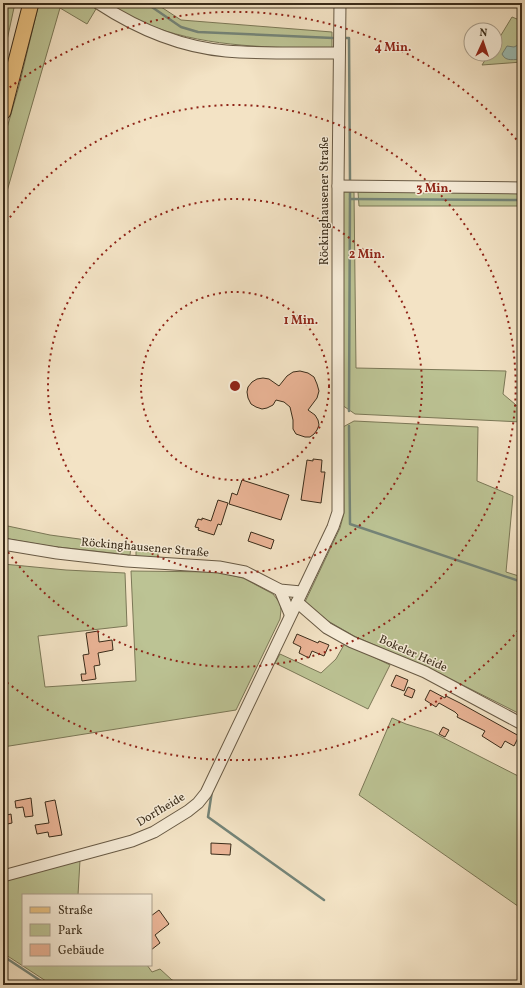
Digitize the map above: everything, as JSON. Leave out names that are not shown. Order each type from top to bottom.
[{"type":"main road","points":[[3,112],[30,3]]},
{"type":"street","points":[[98,3],[114,14],[134,24],[190,44],[225,50],[339,54]]},
{"type":"street","name":"Röckinghausener Straße","points":[[290,614],[333,527],[338,512],[338,186],[340,3]]},
{"type":"street","points":[[338,186],[522,188]]},
{"type":"street","name":"Röckinghausener Straße","points":[[3,544],[57,553],[119,560],[219,567],[245,572],[280,590],[299,597]]},
{"type":"street","points":[[280,590],[290,614]]},
{"type":"street","name":"Bokeler Heide","points":[[299,597],[327,628],[352,642],[425,672],[522,724]]},
{"type":"street","name":"Dorfheide","points":[[3,876],[132,841],[154,832],[188,811],[198,802],[206,793],[290,614]]},
{"type":"green space","points":[[3,3],[15,3],[3,59]]},
{"type":"green space","points":[[39,3],[87,3],[96,9],[87,24],[60,8],[3,205],[3,142],[19,86]]},
{"type":"green space","points":[[108,3],[155,3],[181,20],[332,32],[332,49],[264,47],[220,43],[197,39],[148,25]]},
{"type":"green space","points":[[512,17],[522,21],[522,62],[482,65],[484,62],[503,62],[503,32]]},
{"type":"green space","points":[[341,192],[354,192],[356,368],[506,371],[503,394],[522,410],[522,422],[355,414],[342,405]]},
{"type":"green space","points":[[358,192],[522,193],[522,206],[359,206]]},
{"type":"green space","points":[[354,421],[478,427],[477,481],[513,496],[506,572],[522,577],[522,715],[441,674],[354,636],[328,621],[305,602],[340,528],[344,513],[343,427]]},
{"type":"green space","points":[[3,525],[50,535],[131,546],[130,555],[49,546],[3,538]]},
{"type":"green space","points":[[136,547],[158,550],[158,558],[136,556]]},
{"type":"green space","points":[[3,564],[66,570],[125,573],[127,626],[38,636],[45,687],[136,681],[131,571],[218,572],[243,578],[273,594],[280,603],[280,619],[236,710],[3,747]]},
{"type":"green space","points":[[345,643],[390,665],[368,709],[275,663],[280,654],[321,673],[336,659]]},
{"type":"green space","points":[[392,718],[432,732],[522,778],[522,909],[359,795]]},
{"type":"green space","points":[[80,860],[78,894],[22,894],[22,965],[3,953],[3,882]]},
{"type":"green space","points":[[23,966],[148,966],[152,972],[160,969],[172,980],[187,985],[52,985]]},
{"type":"water","points":[[522,44],[522,60],[508,59],[503,56],[503,52],[507,46],[514,47]]},
{"type":"building","points":[[300,371],[308,373],[314,377],[319,391],[317,398],[308,410],[315,415],[319,425],[314,434],[310,437],[296,434],[293,429],[293,420],[290,407],[284,402],[276,400],[273,405],[262,409],[251,404],[247,392],[248,387],[257,379],[269,379],[279,386],[287,376],[293,372]]},
{"type":"building","points":[[313,459],[322,460],[321,472],[325,472],[321,503],[301,500],[307,460],[313,461]]},
{"type":"building","points":[[242,480],[289,495],[281,520],[229,504],[232,493],[237,495]]},
{"type":"building","points":[[218,500],[228,503],[221,525],[218,524],[214,535],[198,530],[199,528],[195,527],[198,519],[202,520],[202,518],[211,521]]},
{"type":"building","points":[[251,532],[274,540],[271,549],[248,541]]},
{"type":"building","points":[[98,631],[99,642],[112,640],[113,650],[98,653],[100,665],[94,666],[96,679],[82,681],[81,674],[86,674],[83,655],[89,654],[86,633]]},
{"type":"building","points":[[297,634],[318,643],[319,641],[329,645],[324,656],[312,651],[309,658],[299,653],[301,647],[293,643]]},
{"type":"building","points":[[396,675],[408,680],[404,691],[391,686]]},
{"type":"building","points":[[408,687],[415,690],[412,698],[404,695]]},
{"type":"building","points":[[430,690],[445,698],[446,696],[460,703],[519,736],[514,746],[505,741],[501,748],[482,736],[485,731],[457,717],[458,715],[455,712],[439,703],[436,707],[425,700]]},
{"type":"building","points":[[443,727],[449,730],[445,737],[439,734]]},
{"type":"building","points":[[31,798],[33,816],[25,817],[23,807],[16,808],[15,801]]},
{"type":"building","points":[[55,800],[62,835],[49,837],[48,832],[37,834],[35,825],[49,823],[45,802]]},
{"type":"building","points":[[11,814],[12,823],[3,825],[3,816]]},
{"type":"building","points":[[211,843],[231,844],[230,855],[211,854]]},
{"type":"building","points":[[159,910],[169,924],[155,935],[160,943],[152,949],[152,915]]},
{"type":"waterway","points":[[146,3],[181,27],[198,32],[333,38]]},
{"type":"waterway","points":[[344,38],[349,38],[350,182]]},
{"type":"waterway","points":[[349,411],[350,190]]},
{"type":"waterway","points":[[350,199],[522,200]]},
{"type":"waterway","points":[[349,426],[350,524],[522,582]]},
{"type":"waterway","points":[[212,791],[208,817],[324,900]]},
{"type":"waterway","points":[[3,956],[47,985]]}]
